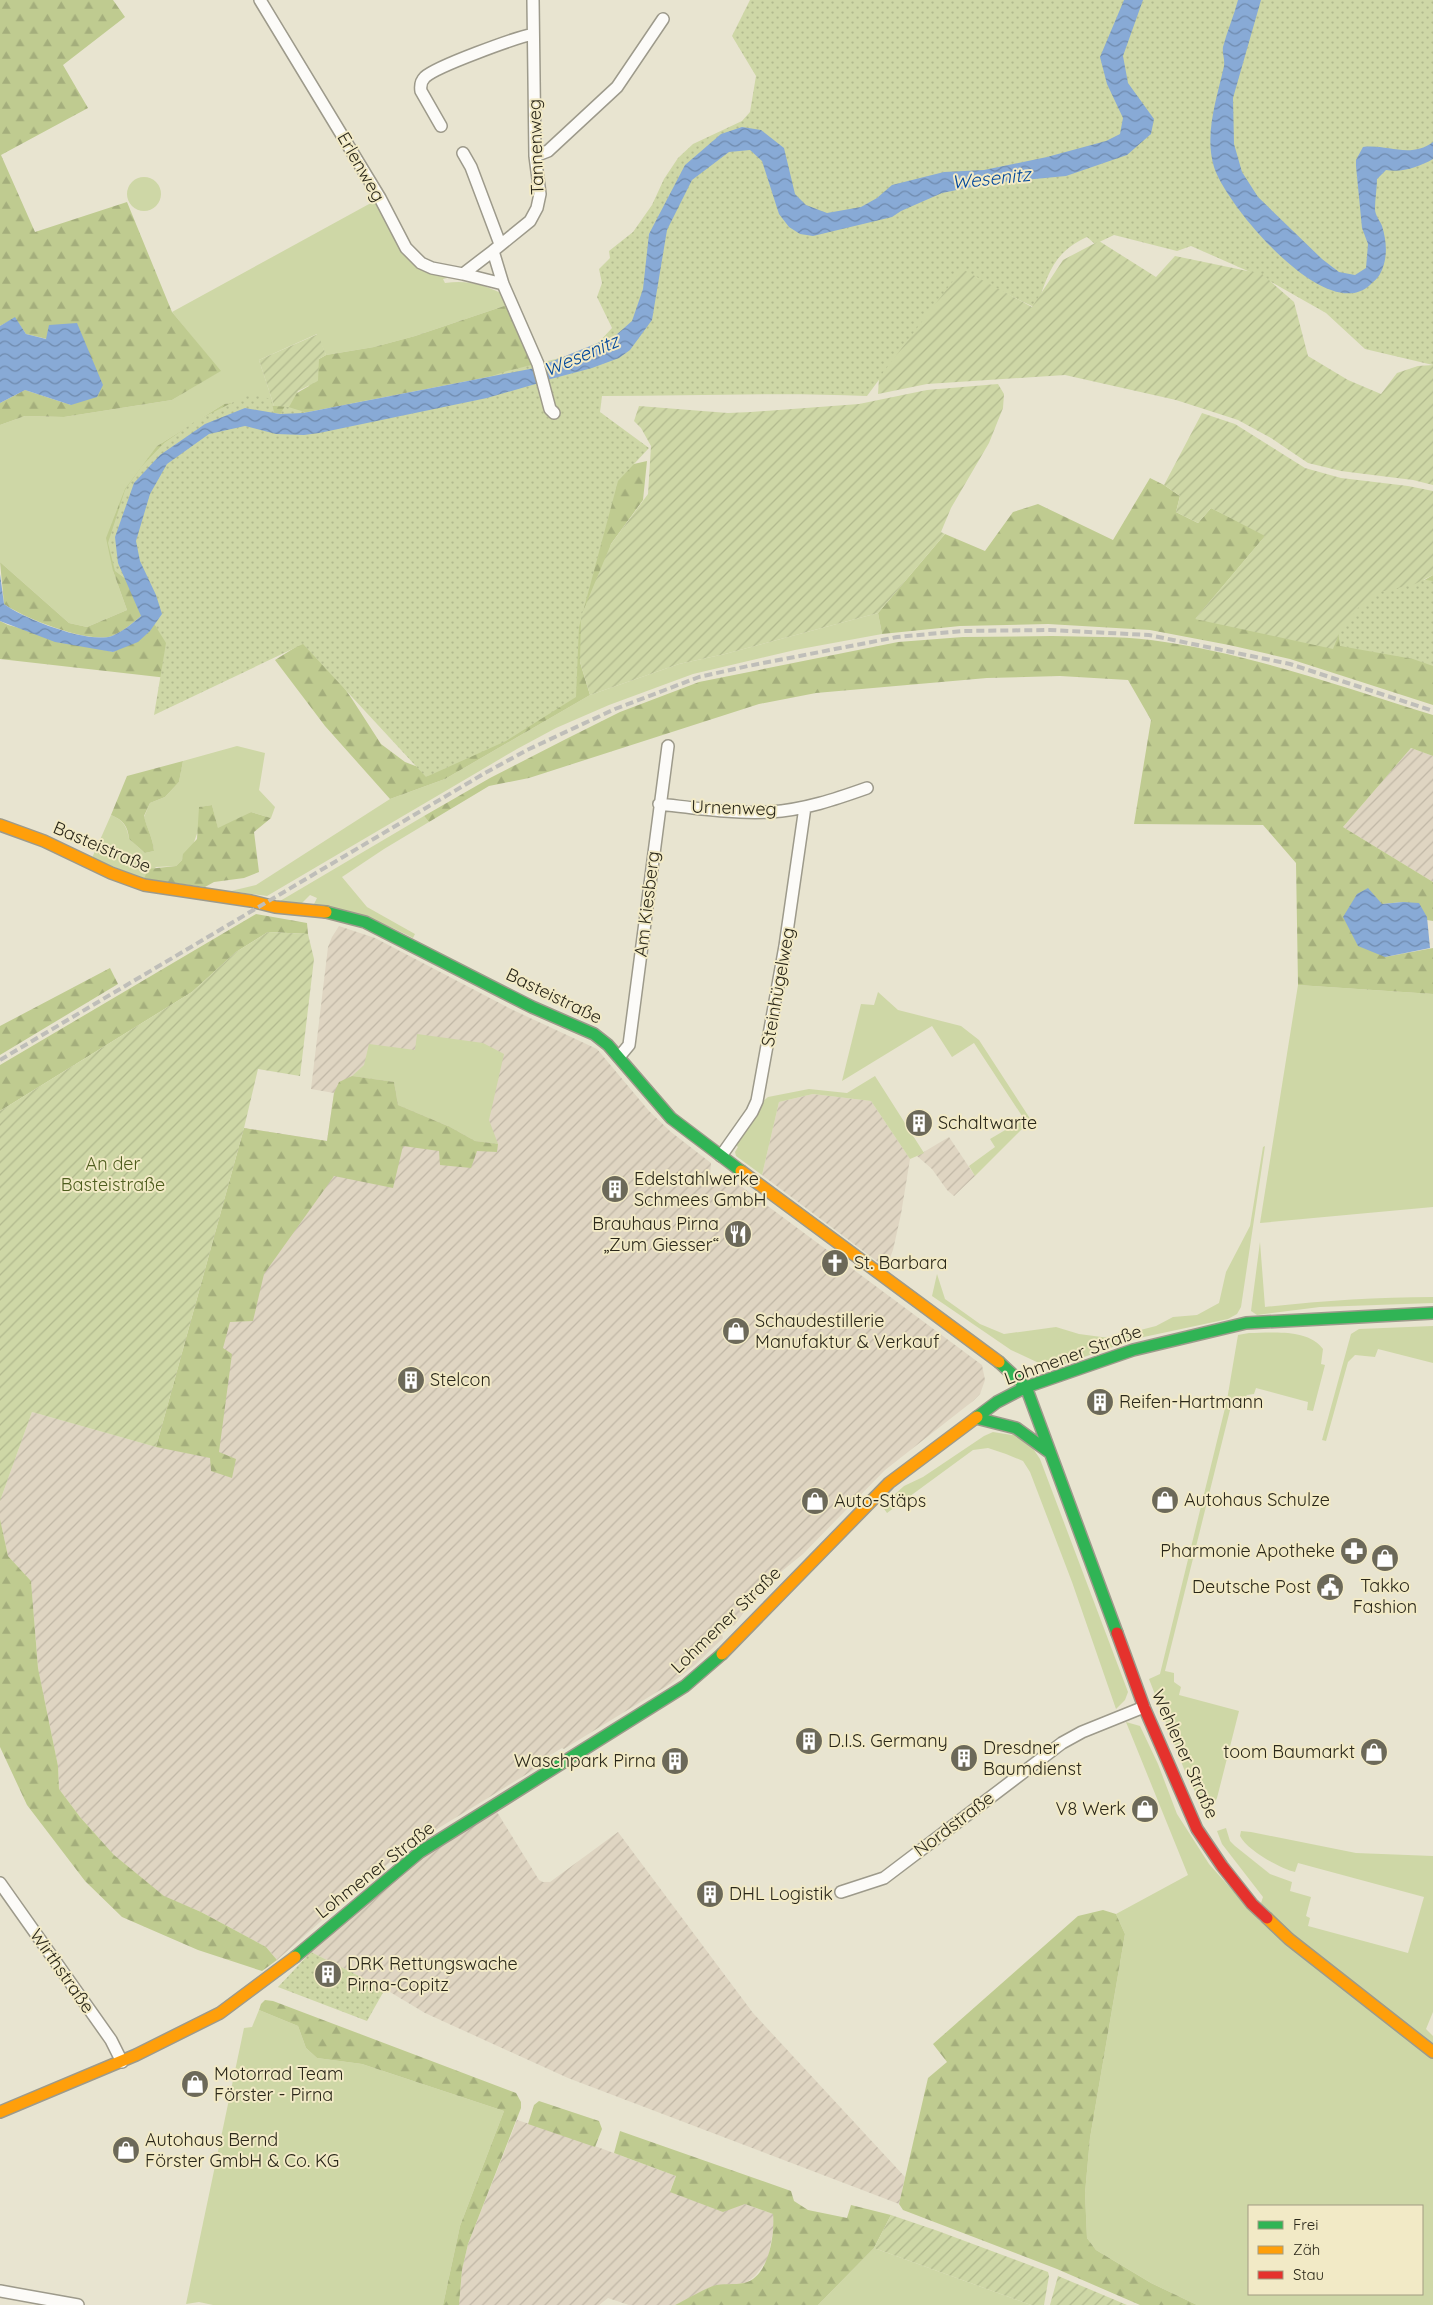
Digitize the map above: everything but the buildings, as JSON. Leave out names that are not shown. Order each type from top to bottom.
[{"type":"main road","name":"Basteistraße","points":[[0,825],[52,844],[111,873],[144,885],[252,901],[275,907],[326,912],[365,922],[532,1007],[594,1034],[602,1039],[619,1057],[643,1088],[671,1118],[864,1264],[998,1362],[1026,1387]]},
{"type":"main road","name":"Lohmener Straße","points":[[0,2112],[122,2062],[220,2013],[288,1963],[420,1852],[613,1733],[696,1678],[889,1483],[998,1402],[1026,1387],[1133,1350],[1246,1322],[1433,1313]]},
{"type":"main road","name":"Wehlener Straße","points":[[1026,1387],[1144,1707],[1197,1829],[1222,1866],[1252,1904],[1289,1940],[1388,2015],[1433,2052]]},
{"type":"main road","points":[[976,1418],[1006,1423],[1028,1434],[1050,1454]]},
{"type":"street","name":"Erlenweg","points":[[260,0],[377,192],[406,248],[432,268],[503,284]]},
{"type":"street","name":"Tannenweg","points":[[497,248],[530,221],[537,208],[540,194],[535,156],[533,0]]},
{"type":"street","points":[[535,156],[548,151],[617,87],[663,18]]},
{"type":"street","points":[[441,126],[421,90],[420,85],[425,76],[458,61],[533,34]]},
{"type":"street","points":[[463,153],[471,167],[497,248],[503,284],[538,364],[550,409],[554,413]]},
{"type":"street","points":[[463,274],[497,248]]},
{"type":"street","name":"Am Kiesberg","points":[[619,1057],[629,1045],[668,746]]},
{"type":"street","name":"Urnenweg","points":[[659,804],[745,813],[771,812],[806,807],[867,788]]},
{"type":"street","name":"Steinhügelweg","points":[[721,1156],[752,1112],[757,1101],[785,946],[806,807]]},
{"type":"street","name":"Nordstraße","points":[[841,1892],[884,1878],[1062,1743],[1082,1732],[1144,1707]]},
{"type":"street","name":"Wirthstraße","points":[[1,1888],[111,2040],[122,2062]]},
{"type":"street","points":[[0,2291],[78,2305]]},
{"type":"shaded area","points":[[1411,748],[1433,756],[1433,882],[1343,827]]},
{"type":"shaded area","points":[[339,926],[375,938],[513,1010],[597,1049],[649,1111],[671,1132],[711,1163],[710,1175],[722,1185],[730,1178],[982,1365],[985,1380],[980,1394],[973,1401],[885,1470],[803,1554],[761,1588],[734,1626],[731,1625],[722,1634],[723,1638],[695,1665],[670,1684],[564,1749],[562,1748],[542,1760],[543,1764],[424,1837],[419,1833],[401,1846],[404,1851],[384,1867],[379,1865],[351,1889],[353,1893],[277,1960],[266,1947],[201,1912],[164,1897],[114,1855],[80,1817],[59,1789],[58,1766],[38,1668],[31,1581],[8,1556],[0,1519],[0,1501],[32,1412],[156,1447],[244,1128],[327,1141],[334,1093],[311,1089],[328,947]]},
{"type":"shaded area","points":[[813,1094],[871,1101],[910,1159],[901,1214],[893,1250],[886,1268],[762,1175],[779,1102]]},
{"type":"shaded area","points":[[949,1137],[975,1176],[954,1196],[947,1190],[932,1169],[917,1156]]},
{"type":"shaded area","points":[[497,1812],[539,1880],[543,1882],[550,1882],[618,1832],[753,2013],[905,2177],[899,2204],[568,2078],[425,2013],[385,1989],[311,1952],[421,1858]]},
{"type":"shaded area","points":[[517,2120],[565,2135],[676,2176],[670,2191],[745,2204],[773,2214],[774,2225],[768,2259],[755,2276],[746,2283],[714,2286],[675,2305],[629,2305],[608,2298],[599,2305],[459,2305],[462,2270],[468,2244]]},
{"type":"green space","points":[[0,0],[113,0],[125,17],[63,65],[88,108],[1,155],[35,232],[127,202],[172,312],[221,371],[172,400],[64,417],[25,416],[0,425],[0,403],[25,390],[71,405],[47,339],[26,334],[15,318],[0,326]]},
{"type":"green space","points":[[750,0],[1433,0],[1433,365],[1365,349],[1326,313],[1266,279],[1191,246],[1177,251],[1114,235],[1095,244],[1087,237],[1066,250],[1059,257],[1048,275],[1036,308],[986,284],[944,359],[909,339],[867,396],[768,394],[602,396],[600,412],[649,448],[618,481],[579,627],[576,697],[506,741],[426,777],[303,644],[154,715],[166,643],[127,580],[115,571],[108,543],[125,490],[141,467],[164,443],[197,420],[250,394],[271,399],[276,421],[285,406],[308,413],[368,400],[447,391],[507,371],[576,354],[599,342],[612,328],[597,297],[602,283],[599,269],[610,258],[609,251],[633,232],[652,205],[664,179],[678,158],[693,144],[742,121],[750,112],[756,76],[732,36]]},
{"type":"green space","points":[[144,177],[151,178],[156,182],[160,187],[160,201],[156,206],[151,210],[144,211],[137,210],[132,206],[128,201],[127,194],[128,187],[132,182],[137,178]]},
{"type":"green space","points":[[380,198],[413,256],[463,274],[443,279],[445,283],[467,282],[487,287],[501,293],[507,305],[415,336],[374,347],[326,355],[317,334],[259,360],[274,406],[251,400],[224,404],[157,446],[113,571],[127,610],[87,627],[69,623],[0,562],[0,425],[25,416],[64,417],[172,400],[220,371],[172,312]]},
{"type":"green space","points":[[1099,241],[1156,277],[1175,256],[1262,274],[1294,302],[1308,356],[1348,380],[1381,394],[1397,373],[1418,366],[1433,365],[1433,485],[1413,480],[1341,471],[1308,463],[1271,438],[1238,420],[1176,400],[1065,375],[927,384],[878,394],[879,378],[962,269],[1032,307],[1063,260]]},
{"type":"green space","points":[[507,305],[535,368],[303,413],[280,414],[245,408],[141,616],[120,632],[112,636],[101,637],[73,633],[26,616],[4,604],[0,562],[69,623],[87,627],[127,610],[113,571],[106,538],[125,489],[157,446],[224,404],[251,400],[274,406],[309,386],[319,359],[326,355],[374,347],[415,336]]},
{"type":"green space","points":[[318,334],[326,355],[319,359],[318,381],[298,391],[289,407],[274,406],[259,360]]},
{"type":"green space","points":[[998,384],[1004,394],[1003,408],[989,443],[951,508],[941,532],[945,534],[878,613],[725,654],[679,664],[590,695],[580,662],[581,616],[611,544],[648,494],[651,446],[641,428],[634,421],[639,406],[728,413],[751,412],[859,404],[927,390]]},
{"type":"green space","points":[[1202,413],[1235,424],[1305,468],[1341,478],[1433,491],[1433,575],[1415,584],[1380,592],[1359,607],[1341,629],[1333,649],[1195,619],[1265,536],[1211,508],[1198,523],[1176,512],[1180,496],[1164,485]]},
{"type":"green space","points":[[647,461],[643,500],[611,544],[580,662],[590,695],[445,779],[390,799],[325,726],[275,660],[310,638],[381,744],[405,762],[426,770],[446,768],[520,720],[552,594],[625,466]]},
{"type":"green space","points":[[1150,478],[1180,496],[1176,512],[1198,523],[1211,508],[1266,535],[1196,618],[1341,629],[1433,575],[1433,705],[1290,659],[1150,630],[1048,624],[960,626],[882,634],[878,613],[945,534],[985,551],[1013,512],[1038,504],[1113,540]]},
{"type":"green space","points":[[1419,579],[1433,581],[1433,666],[1413,659],[1340,646],[1336,616],[1343,599]]},
{"type":"green space","points":[[878,613],[882,634],[795,650],[693,674],[609,705],[556,728],[517,749],[267,896],[231,891],[256,885],[390,799],[445,779],[590,695],[679,664],[725,654]]},
{"type":"green space","points":[[162,614],[194,681],[0,659],[0,621],[8,625],[113,652]]},
{"type":"green space","points":[[963,637],[1114,637],[1151,640],[1223,653],[1294,671],[1433,715],[1433,756],[1411,748],[1343,827],[1433,882],[1433,921],[1427,920],[1427,917],[1403,902],[1382,904],[1385,957],[1433,948],[1433,994],[1298,985],[1296,863],[1263,825],[1134,824],[1151,720],[1128,680],[1060,676],[987,678],[816,693],[759,704],[529,778],[489,786],[429,822],[424,816],[490,778],[620,712],[699,682],[898,642]]},
{"type":"green space","points":[[237,746],[265,753],[259,790],[275,807],[271,818],[251,812],[218,829],[212,805],[200,807],[199,828],[193,845],[184,854],[182,860],[176,866],[156,867],[144,879],[92,858],[111,815],[121,821],[126,827],[129,839],[145,853],[154,851],[144,817],[150,803],[165,797],[179,782],[183,761]]},
{"type":"green space","points":[[183,761],[179,782],[165,797],[150,803],[144,816],[154,851],[145,853],[129,839],[124,824],[111,815],[127,776]]},
{"type":"green space","points":[[212,805],[218,828],[251,812],[271,818],[254,832],[259,872],[244,878],[214,882],[205,887],[144,879],[148,869],[176,866],[182,860],[183,854],[197,839],[199,807]]},
{"type":"green space","points":[[424,816],[429,822],[342,877],[367,907],[415,934],[413,938],[365,917],[314,904],[317,898],[310,895],[302,903],[280,901]]},
{"type":"green space","points":[[256,914],[307,923],[308,934],[268,932],[236,952],[192,992],[0,1111],[0,1065]]},
{"type":"green space","name":"An der Basteistraße","points":[[268,932],[308,934],[314,959],[300,1076],[258,1069],[244,1128],[156,1447],[32,1412],[0,1501],[0,1111],[192,992],[236,952]]},
{"type":"green space","points":[[110,968],[118,984],[0,1055],[0,1026]]},
{"type":"green space","points":[[1298,985],[1433,994],[1433,1207],[1260,1223]]},
{"type":"green space","points":[[878,992],[898,1010],[961,1026],[979,1040],[1031,1120],[975,1176],[969,1166],[995,1147],[990,1139],[1024,1119],[974,1043],[952,1057],[932,1026],[842,1081],[861,1004],[874,1005]]},
{"type":"green space","points":[[417,1034],[483,1043],[504,1054],[489,1120],[498,1144],[475,1141],[450,1127],[398,1105],[394,1082],[352,1076],[364,1065],[369,1044],[415,1050]]},
{"type":"green space","points":[[352,1076],[394,1082],[398,1105],[450,1127],[475,1141],[498,1144],[497,1152],[477,1151],[471,1168],[440,1165],[439,1151],[403,1146],[393,1188],[334,1176],[264,1274],[253,1321],[230,1322],[223,1348],[232,1354],[219,1452],[236,1459],[232,1478],[211,1471],[210,1458],[156,1447],[244,1128],[327,1141],[334,1093],[339,1082]]},
{"type":"green space","points":[[875,1076],[924,1153],[910,1159],[871,1101],[813,1094],[779,1102],[762,1175],[736,1156],[735,1152],[738,1147],[735,1144],[762,1102],[768,1097],[809,1089],[847,1093]]},
{"type":"green space","points":[[1265,1146],[1241,1307],[1237,1314],[1228,1319],[1139,1338],[1061,1365],[1059,1362],[1041,1364],[1011,1350],[932,1296],[937,1274],[945,1299],[980,1324],[1004,1334],[1056,1327],[1079,1334],[1109,1338],[1156,1326],[1173,1317],[1197,1315],[1219,1303],[1226,1272],[1250,1226],[1263,1147]]},
{"type":"green space","points":[[1260,1242],[1265,1307],[1412,1297],[1433,1297],[1433,1303],[1320,1307],[1257,1315],[1251,1311]]},
{"type":"green space","points":[[1433,1326],[1433,1363],[1378,1349],[1375,1357],[1355,1355],[1348,1362],[1326,1441],[1322,1440],[1351,1334],[1359,1329]]},
{"type":"green space","points":[[1249,1333],[1289,1333],[1308,1338],[1316,1342],[1323,1349],[1321,1364],[1325,1365],[1313,1411],[1307,1410],[1308,1402],[1256,1388],[1254,1394],[1247,1395],[1241,1404],[1232,1402],[1165,1671],[1174,1673],[1174,1682],[1181,1687],[1179,1695],[1239,1711],[1217,1798],[1213,1806],[1202,1806],[1184,1769],[1149,1679],[1160,1674],[1227,1400],[1238,1335]]},
{"type":"green space","points":[[1013,1431],[1032,1447],[1040,1459],[1128,1692],[1125,1700],[1116,1709],[1072,1582],[1030,1472],[1023,1461],[988,1448],[973,1450],[887,1513],[882,1506],[904,1486],[923,1477],[984,1436],[993,1432],[1012,1435]]},
{"type":"green space","points":[[0,1519],[8,1556],[31,1581],[38,1668],[58,1766],[59,1789],[80,1817],[114,1855],[164,1896],[201,1912],[266,1947],[277,1960],[262,1971],[198,1950],[122,1917],[85,1881],[27,1805],[0,1747]]},
{"type":"green space","points":[[1126,1722],[1140,1726],[1158,1764],[1177,1814],[1209,1864],[1260,1921],[1433,2057],[1433,2305],[1197,2305],[1151,2283],[1096,2250],[1087,2238],[1085,2193],[1090,2138],[1125,1934],[1116,1914],[1188,1875]]},
{"type":"green space","points":[[1226,1828],[1230,1841],[1235,1846],[1270,1874],[1292,1882],[1290,1891],[1311,1897],[1306,1916],[1310,1918],[1308,1926],[1408,1953],[1424,1897],[1298,1863],[1295,1872],[1288,1870],[1272,1863],[1249,1847],[1240,1836],[1241,1831],[1356,1853],[1433,1856],[1433,2012],[1426,2029],[1433,2036],[1433,2044],[1293,1935],[1261,1903],[1263,1897],[1222,1844],[1217,1831]]},
{"type":"green space","points":[[1103,1910],[1116,1914],[1125,1934],[1090,2138],[1085,2193],[1087,2238],[1096,2250],[1151,2283],[1197,2305],[1140,2305],[1057,2269],[903,2210],[899,2204],[928,2078],[947,2062],[933,2044],[1078,1916]]},
{"type":"green space","points":[[311,1952],[385,1989],[367,2021],[278,1987]]},
{"type":"green space","points":[[265,2000],[273,2001],[516,2093],[521,2102],[521,2108],[468,2244],[462,2270],[459,2305],[443,2305],[460,2226],[504,2111],[362,2064],[317,2058],[306,2048],[298,2026],[259,2010]]},
{"type":"green space","points":[[259,2010],[298,2026],[306,2048],[317,2058],[362,2064],[504,2111],[460,2226],[443,2305],[213,2305],[199,2302],[186,2304],[244,2028],[252,2027]]},
{"type":"green space","points":[[539,2101],[599,2121],[602,2129],[595,2147],[528,2124],[534,2105]]},
{"type":"green space","points":[[620,2131],[791,2191],[794,2201],[808,2210],[847,2218],[851,2205],[891,2215],[874,2248],[818,2305],[675,2305],[713,2286],[744,2283],[753,2279],[765,2264],[769,2254],[773,2233],[773,2214],[745,2204],[723,2212],[670,2192],[676,2176],[614,2153]]},
{"type":"green space","points":[[891,2215],[1048,2272],[1044,2305],[1031,2305],[874,2248]]},
{"type":"green space","points":[[874,2248],[1031,2305],[818,2305]]},
{"type":"green space","points":[[1058,2276],[1127,2305],[1050,2305]]},
{"type":"water","name":"Wesenitz","points":[[1124,0],[1143,0],[1123,56],[1128,83],[1154,119],[1151,134],[1127,155],[1066,176],[991,183],[942,193],[901,211],[892,217],[813,236],[800,234],[789,227],[779,214],[762,161],[750,150],[729,152],[692,180],[667,230],[652,320],[630,350],[619,358],[592,368],[547,380],[543,365],[615,336],[632,321],[643,289],[649,234],[685,165],[721,134],[742,127],[761,130],[784,148],[795,194],[806,205],[827,213],[861,207],[877,198],[892,185],[944,172],[984,170],[1047,157],[1106,141],[1120,134],[1123,118],[1107,84],[1100,57]]},
{"type":"water","points":[[1238,0],[1261,0],[1233,98],[1234,144],[1242,172],[1258,197],[1322,259],[1339,272],[1355,275],[1366,268],[1368,244],[1362,228],[1356,166],[1356,160],[1363,147],[1416,150],[1433,142],[1433,159],[1410,169],[1386,170],[1377,179],[1375,209],[1382,226],[1386,250],[1383,268],[1370,285],[1351,293],[1329,289],[1304,276],[1280,256],[1257,232],[1222,185],[1214,167],[1211,154],[1211,129],[1224,66],[1223,47]]},
{"type":"water","points":[[15,317],[26,334],[46,339],[49,325],[77,323],[103,385],[97,397],[71,405],[25,390],[0,403],[0,326]]},
{"type":"water","points":[[535,368],[539,383],[487,398],[319,433],[304,435],[276,434],[245,426],[209,434],[167,464],[150,494],[136,541],[140,561],[156,595],[162,614],[150,631],[138,642],[113,652],[55,642],[0,621],[0,574],[4,604],[13,610],[56,629],[101,638],[120,632],[141,616],[118,563],[115,537],[134,483],[160,455],[205,424],[245,408],[280,414],[303,413]]},
{"type":"water","points":[[1368,888],[1382,904],[1419,903],[1427,917],[1430,948],[1385,957],[1358,946],[1343,917],[1357,894]]},
{"type":"railway","points":[[0,1060],[485,773],[527,750],[615,709],[699,677],[897,637],[962,631],[1050,630],[1149,635],[1290,664],[1433,711]]},
{"type":"traffic: fast","points":[[326,912],[365,922],[532,1007],[594,1034],[608,1045],[671,1118],[741,1171]]},
{"type":"traffic: fast","points":[[977,1417],[997,1402],[1026,1387],[1133,1350],[1246,1323],[1433,1313]]},
{"type":"traffic: fast","points":[[999,1362],[1026,1387],[1117,1633]]},
{"type":"traffic: fast","points":[[976,1418],[1016,1428],[1049,1452]]},
{"type":"traffic: fast","points":[[295,1957],[420,1852],[685,1686],[722,1654]]},
{"type":"traffic: slow","points":[[0,825],[44,841],[111,873],[144,885],[251,901],[275,907],[326,912]]},
{"type":"traffic: slow","points":[[741,1171],[999,1362]]},
{"type":"traffic: slow","points":[[722,1654],[889,1483],[977,1417]]},
{"type":"traffic: slow","points":[[1267,1918],[1289,1939],[1433,2052]]},
{"type":"traffic: slow","points":[[0,2112],[136,2055],[220,2013],[295,1957]]},
{"type":"traffic: jam","points":[[1117,1633],[1144,1707],[1197,1829],[1222,1866],[1252,1904],[1267,1918]]},
{"type":"place","name":"Schaltwarte","points":[[919,1123]]},
{"type":"place","name":"Edelstahlwerke Schmees GmbH","points":[[615,1189]]},
{"type":"place","name":"Brauhaus Pirna „Zum Giesser“","points":[[738,1234]]},
{"type":"place","name":"St. Barbara","points":[[835,1263]]},
{"type":"place","name":"Schaudestillerie Manufaktur & Verkauf","points":[[736,1331]]},
{"type":"place","name":"Stelcon","points":[[411,1380]]},
{"type":"place","name":"Reifen-Hartmann","points":[[1100,1402]]},
{"type":"place","name":"Autohaus Schulze","points":[[1165,1500]]},
{"type":"place","name":"Auto-Stäps","points":[[815,1501]]},
{"type":"place","name":"Pharmonie Apotheke","points":[[1354,1551]]},
{"type":"place","name":"Takko Fashion","points":[[1385,1558]]},
{"type":"place","name":"Deutsche Post","points":[[1330,1587]]},
{"type":"place","name":"D.I.S. Germany","points":[[809,1741]]},
{"type":"place","name":"toom Baumarkt","points":[[1374,1752]]},
{"type":"place","name":"Dresdner Baumdienst","points":[[964,1758]]},
{"type":"place","name":"Waschpark Pirna","points":[[675,1761]]},
{"type":"place","name":"V8 Werk","points":[[1145,1809]]},
{"type":"place","name":"DHL Logistik","points":[[710,1894]]},
{"type":"place","name":"DRK Rettungswache Pirna-Copitz","points":[[328,1974]]},
{"type":"place","name":"Motorrad Team Förster - Pirna","points":[[195,2084]]},
{"type":"place","name":"Autohaus Bernd Förster GmbH & Co. KG","points":[[126,2150]]}]
